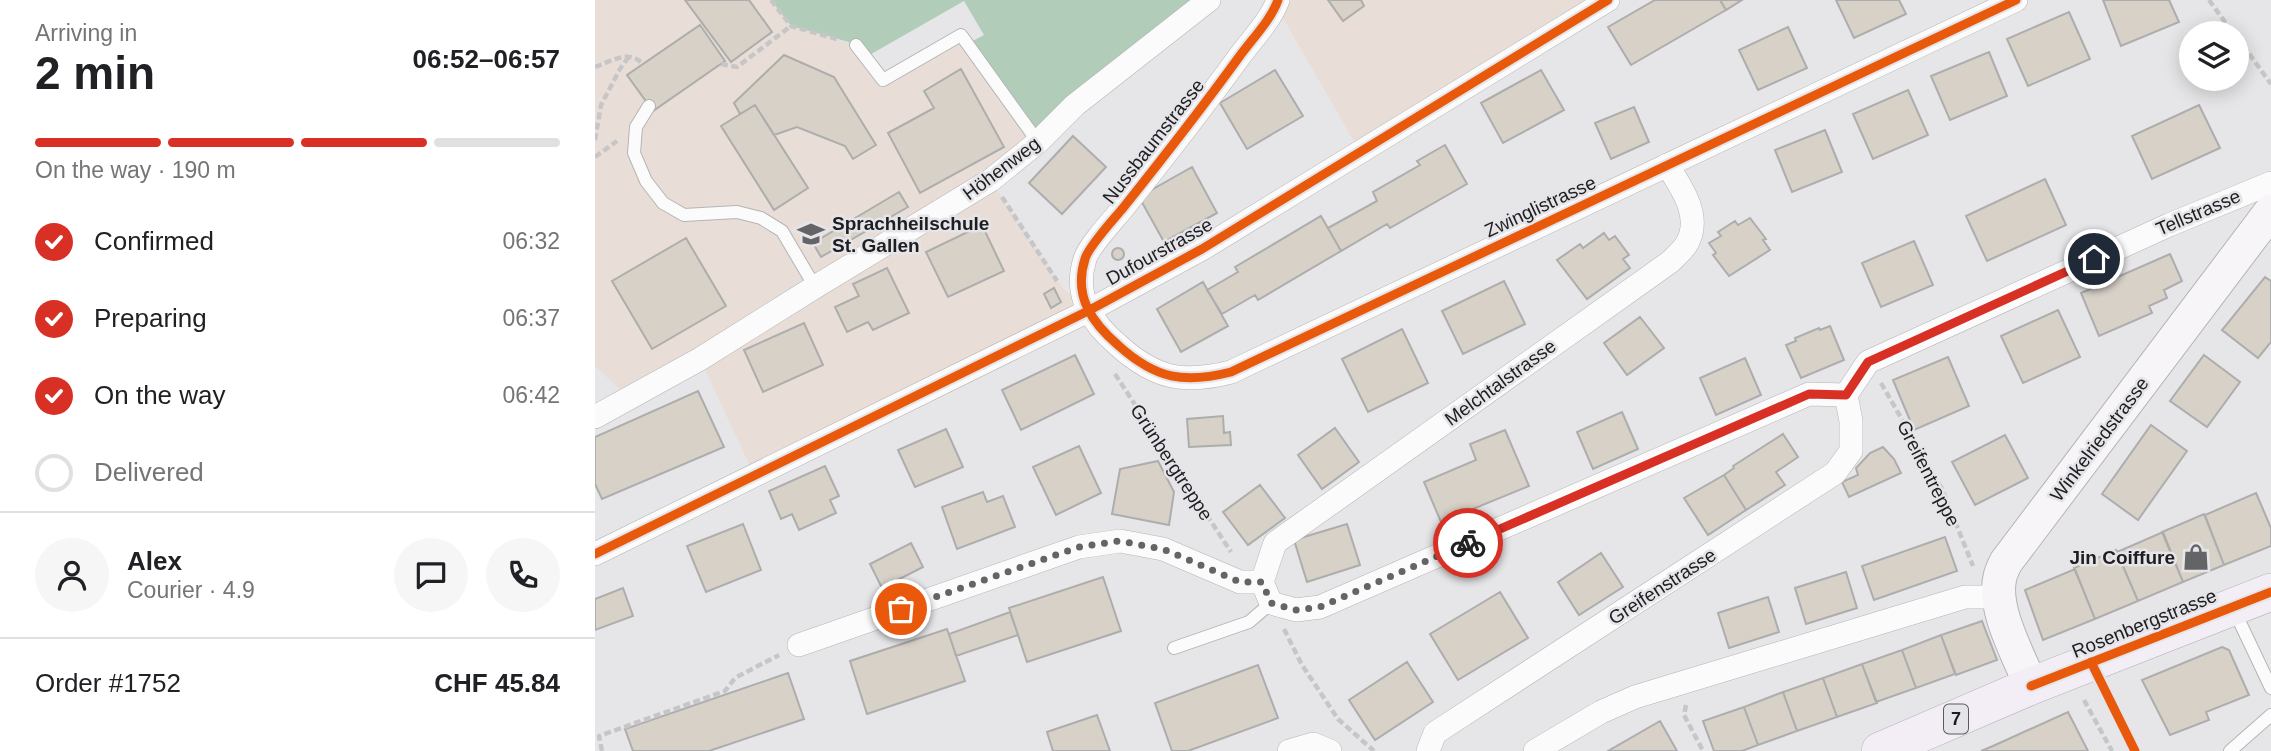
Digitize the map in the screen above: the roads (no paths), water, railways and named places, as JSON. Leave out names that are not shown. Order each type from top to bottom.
[{"type":"main road","name":"Rosenbergstrasse","points":[[1880,751],[2031,686],[2271,592]]},
{"type":"street","name":"Höhenweg","points":[[595,418],[700,359],[991,180],[1038,142],[1075,105],[1209,0]]},
{"type":"street","name":"Nussbaumstrasse","points":[[1088,311],[1081,287],[1085,257],[1196,116],[1278,0]]},
{"type":"street","name":"Dufourstrasse","points":[[595,554],[1088,311],[1202,249],[1608,0]]},
{"type":"street","name":"Zwinglistrasse","points":[[1088,311],[1105,334],[1127,354],[1147,367],[1175,378],[1204,379],[1231,372],[2017,0]]},
{"type":"street","name":"Melchtalstrasse","points":[[1271,603],[1275,543],[1669,262],[1687,244],[1691,214],[1686,195],[1667,165]]},
{"type":"street","name":"Tellstrasse","points":[[1846,395],[1868,362],[2169,225],[2271,183]]},
{"type":"street","name":"Winkelriedstrasse","points":[[2031,686],[2001,611],[2000,576],[2006,562],[2271,211]]},
{"type":"street","points":[[799,645],[1079,547],[1119,541],[1163,549],[1240,582],[1271,603],[1296,610],[1320,607],[1809,394],[1846,395]]},
{"type":"street","name":"Greifenstrasse","points":[[1428,751],[1435,733],[1835,473],[1851,451],[1851,421],[1846,395]]},
{"type":"street","points":[[1535,751],[1601,712],[1635,697],[1965,597],[1999,597]]},
{"type":"street","points":[[1289,751],[1313,744],[1330,751]]},
{"type":"lane","points":[[856,44],[883,80],[961,34],[1038,142]]},
{"type":"lane","points":[[649,106],[636,127],[634,153],[646,181],[663,203],[684,215],[737,212],[761,218],[782,231],[815,287]]},
{"type":"lane","points":[[1174,648],[1249,622],[1271,603]]},
{"type":"lane","points":[[2232,607],[2271,688]]},
{"type":"lane","points":[[2230,751],[2271,715]]},
{"type":"place","name":"Sprachheilschule St. Gallen","points":[[811,234]]},
{"type":"place","name":"Jin Coiffure","points":[[2196,557]]}]
